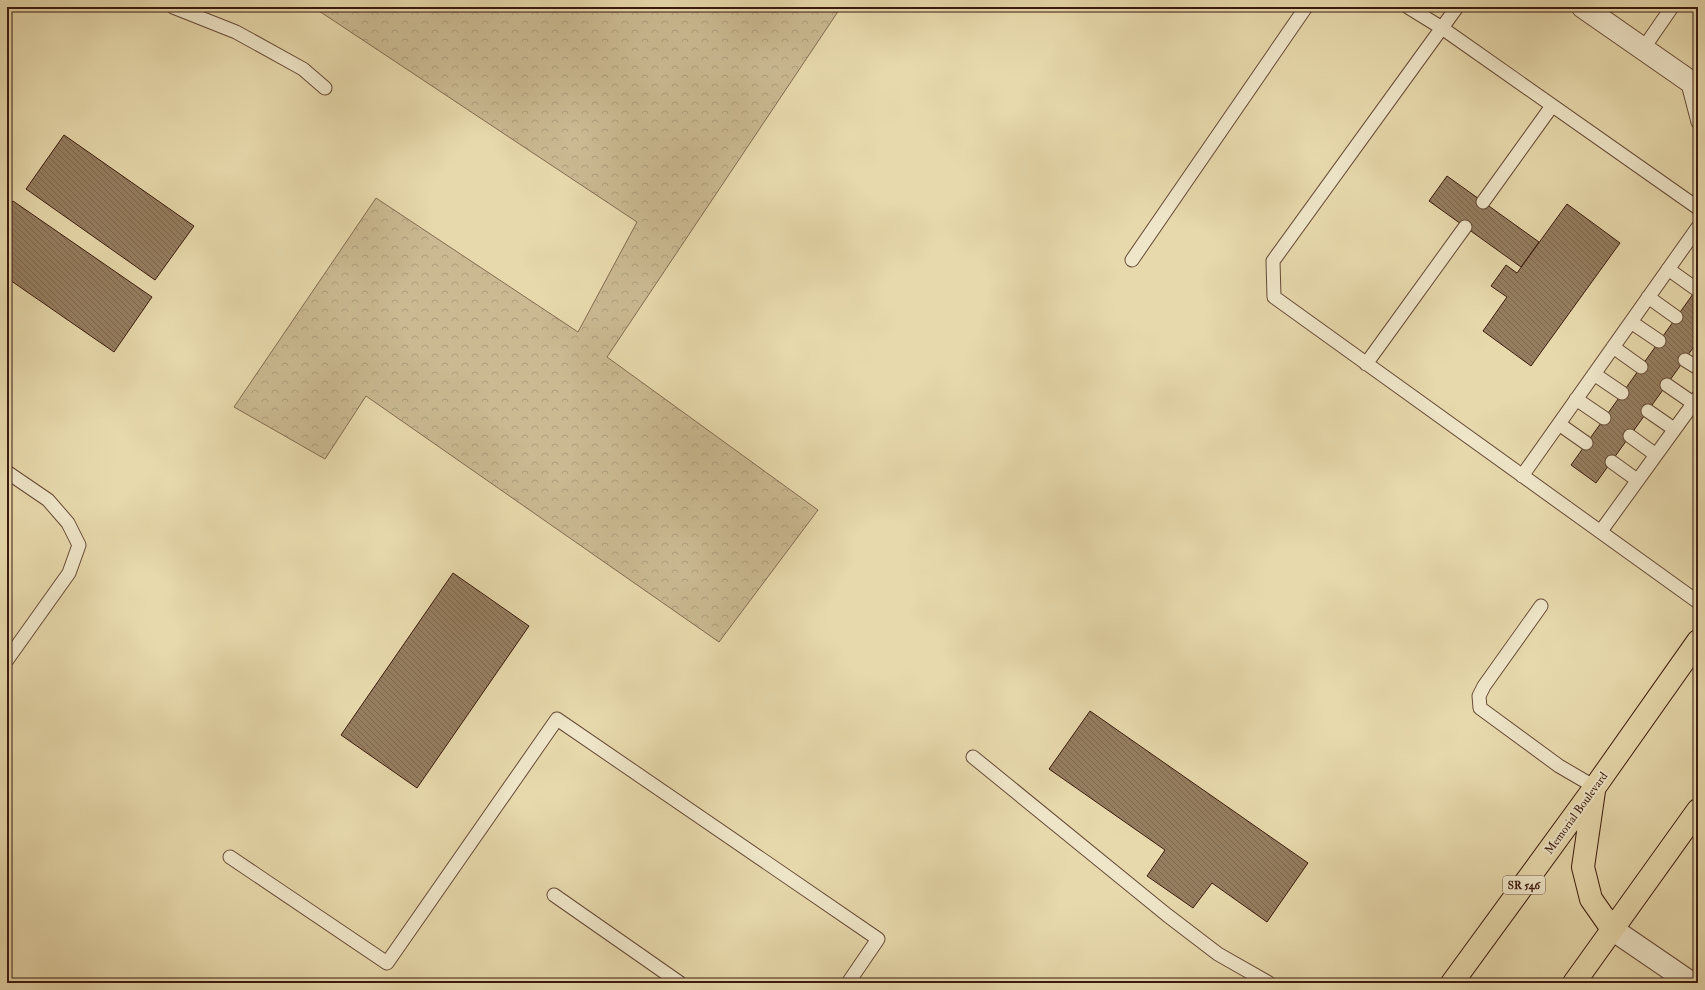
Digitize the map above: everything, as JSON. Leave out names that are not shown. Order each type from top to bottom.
[{"type":"main road","name":"Memorial Boulevard","points":[[1452,983],[1595,787],[1698,641]]},
{"type":"main road","points":[[1595,787],[1583,867],[1591,899],[1612,929]]},
{"type":"main road","points":[[1574,983],[1698,810]]},
{"type":"street","points":[[1583,7],[1693,83]]},
{"type":"street","points":[[1612,929],[1691,983]]},
{"type":"lane","points":[[173,7],[236,32],[303,69],[325,88]]},
{"type":"lane","points":[[1132,260],[1306,7]]},
{"type":"lane","points":[[1408,7],[1442,28],[1698,208]]},
{"type":"lane","points":[[1457,7],[1273,261],[1274,297],[1698,602]]},
{"type":"lane","points":[[1643,49],[1672,7]]},
{"type":"lane","points":[[1693,83],[1698,122]]},
{"type":"lane","points":[[1483,202],[1552,106]]},
{"type":"lane","points":[[1366,364],[1465,227]]},
{"type":"lane","points":[[1522,476],[1698,227]]},
{"type":"lane","points":[[1668,269],[1696,289]]},
{"type":"lane","points":[[1648,297],[1676,317]]},
{"type":"lane","points":[[1631,322],[1659,341]]},
{"type":"lane","points":[[1613,347],[1641,366]]},
{"type":"lane","points":[[1685,360],[1698,368]]},
{"type":"lane","points":[[1594,374],[1622,393]]},
{"type":"lane","points":[[1601,531],[1696,400],[1667,385]]},
{"type":"lane","points":[[1576,399],[1604,418]]},
{"type":"lane","points":[[1648,411],[1674,429]]},
{"type":"lane","points":[[1559,424],[1586,443]]},
{"type":"lane","points":[[1630,436],[1656,455]]},
{"type":"lane","points":[[1612,462],[1638,480]]},
{"type":"lane","points":[[7,472],[48,500],[68,523],[78,545],[69,573],[7,660]]},
{"type":"lane","points":[[1541,606],[1484,686],[1479,696],[1480,708],[1559,766],[1595,787]]},
{"type":"lane","points":[[230,857],[387,963],[557,719],[878,939],[848,983]]},
{"type":"lane","points":[[973,757],[1167,915],[1218,954],[1269,983]]},
{"type":"lane","points":[[554,895],[680,983]]},
{"type":"green space","points":[[313,7],[841,7],[607,357],[818,510],[719,642],[366,396],[325,459],[234,407],[376,198],[578,332],[637,222]]},
{"type":"building","points":[[64,135],[194,226],[155,280],[26,189]]},
{"type":"building","points":[[1447,176],[1539,242],[1521,267],[1429,201]]},
{"type":"building","points":[[13,201],[152,297],[114,352],[7,278],[7,209]]},
{"type":"building","points":[[1567,204],[1620,243],[1531,366],[1483,331],[1507,297],[1491,286],[1506,265],[1517,273]]},
{"type":"building","points":[[1698,287],[1698,341],[1596,483],[1571,465]]},
{"type":"building","points":[[453,573],[529,626],[417,788],[341,735]]},
{"type":"building","points":[[1090,711],[1308,863],[1267,922],[1212,883],[1193,908],[1147,876],[1165,850],[1049,769]]}]
